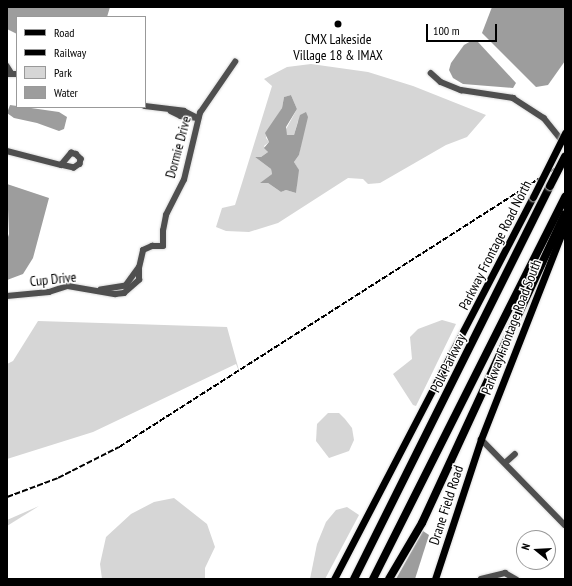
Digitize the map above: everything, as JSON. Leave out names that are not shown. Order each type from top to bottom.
[{"type":"highway","name":"Polk Parkway","points":[[354,579],[565,157]]},
{"type":"highway","points":[[373,579],[565,197]]},
{"type":"highway","points":[[390,579],[422,523],[565,214]]},
{"type":"main road","name":"Parkway Frontage Road North","points":[[334,579],[565,135]]},
{"type":"main road","name":"Parkway Frontage Road South","points":[[481,439],[565,225]]},
{"type":"main road","name":"Drane Field Road","points":[[435,579],[481,439]]},
{"type":"street","name":"Dormie Drive","points":[[130,286],[139,280],[139,268],[143,250],[152,246],[163,246],[166,215],[184,180],[198,118],[204,105],[235,62]]},
{"type":"street","points":[[7,66],[12,74]]},
{"type":"street","points":[[431,73],[441,82],[461,90],[502,95],[518,100],[544,118],[561,139],[565,135]]},
{"type":"street","points":[[146,106],[184,111],[198,118]]},
{"type":"street","points":[[7,151],[61,165]]},
{"type":"street","name":"Cup Drive","points":[[7,296],[49,292],[68,286],[101,290],[130,286]]},
{"type":"street","points":[[481,439],[565,525]]},
{"type":"street","points":[[505,463],[515,454]]},
{"type":"street","points":[[481,579],[505,573],[516,579]]},
{"type":"green space","points":[[311,64],[368,72],[413,86],[486,115],[467,137],[446,145],[380,183],[368,184],[363,179],[348,178],[278,223],[249,232],[226,231],[216,227],[222,208],[235,205],[272,86],[264,79],[287,67]],"holes":[[[291,95],[297,109],[285,131],[287,135],[294,135],[298,121],[303,133],[299,155],[294,162],[298,169],[296,193],[286,190],[281,192],[268,183],[261,183],[272,174],[271,169],[255,157],[261,157],[268,152],[264,146],[269,142],[266,138],[268,131],[282,108],[284,97]]]},
{"type":"green space","points":[[442,320],[456,324],[416,406],[413,405],[393,374],[412,359],[410,337],[418,329]]},
{"type":"green space","points":[[38,321],[227,327],[240,374],[236,364],[93,432],[7,459],[7,364],[13,361]]},
{"type":"green space","points":[[328,413],[339,413],[345,419],[352,428],[354,440],[349,451],[329,458],[316,441],[317,424]]},
{"type":"green space","points":[[174,498],[207,524],[215,547],[205,568],[205,579],[102,579],[100,564],[106,537],[131,514],[154,502]]},
{"type":"green space","points":[[39,506],[7,526],[7,520]]},
{"type":"green space","points":[[347,507],[359,515],[325,579],[310,579],[317,544],[326,522],[336,510]]},
{"type":"water","points":[[7,7],[110,7],[107,16],[16,16],[16,34],[7,29]]},
{"type":"water","points":[[492,7],[565,7],[565,61],[548,85],[536,87],[482,33]]},
{"type":"water","points":[[471,41],[478,42],[516,83],[513,88],[463,84],[453,78],[449,70],[451,63],[464,45]]},
{"type":"water","points":[[291,95],[297,109],[286,127],[287,135],[294,135],[300,115],[306,112],[308,117],[299,155],[294,162],[299,170],[296,193],[286,190],[281,192],[268,183],[260,183],[272,174],[271,169],[255,157],[261,157],[268,152],[264,148],[269,142],[265,133],[282,108],[284,97]]},
{"type":"water","points":[[10,105],[16,106],[16,108],[31,108],[59,112],[67,117],[64,129],[59,131],[37,123],[14,118],[7,113]]},
{"type":"water","points":[[7,184],[49,198],[33,258],[23,274],[7,280],[7,240],[9,234]]},
{"type":"water","points":[[423,531],[429,535],[415,579],[396,579]]},
{"type":"railway","points":[[7,497],[58,478],[119,447],[565,162]]},
{"type":"place","name":"CMX Lakeside Village 18 & IMAX","points":[[338,24]]}]
